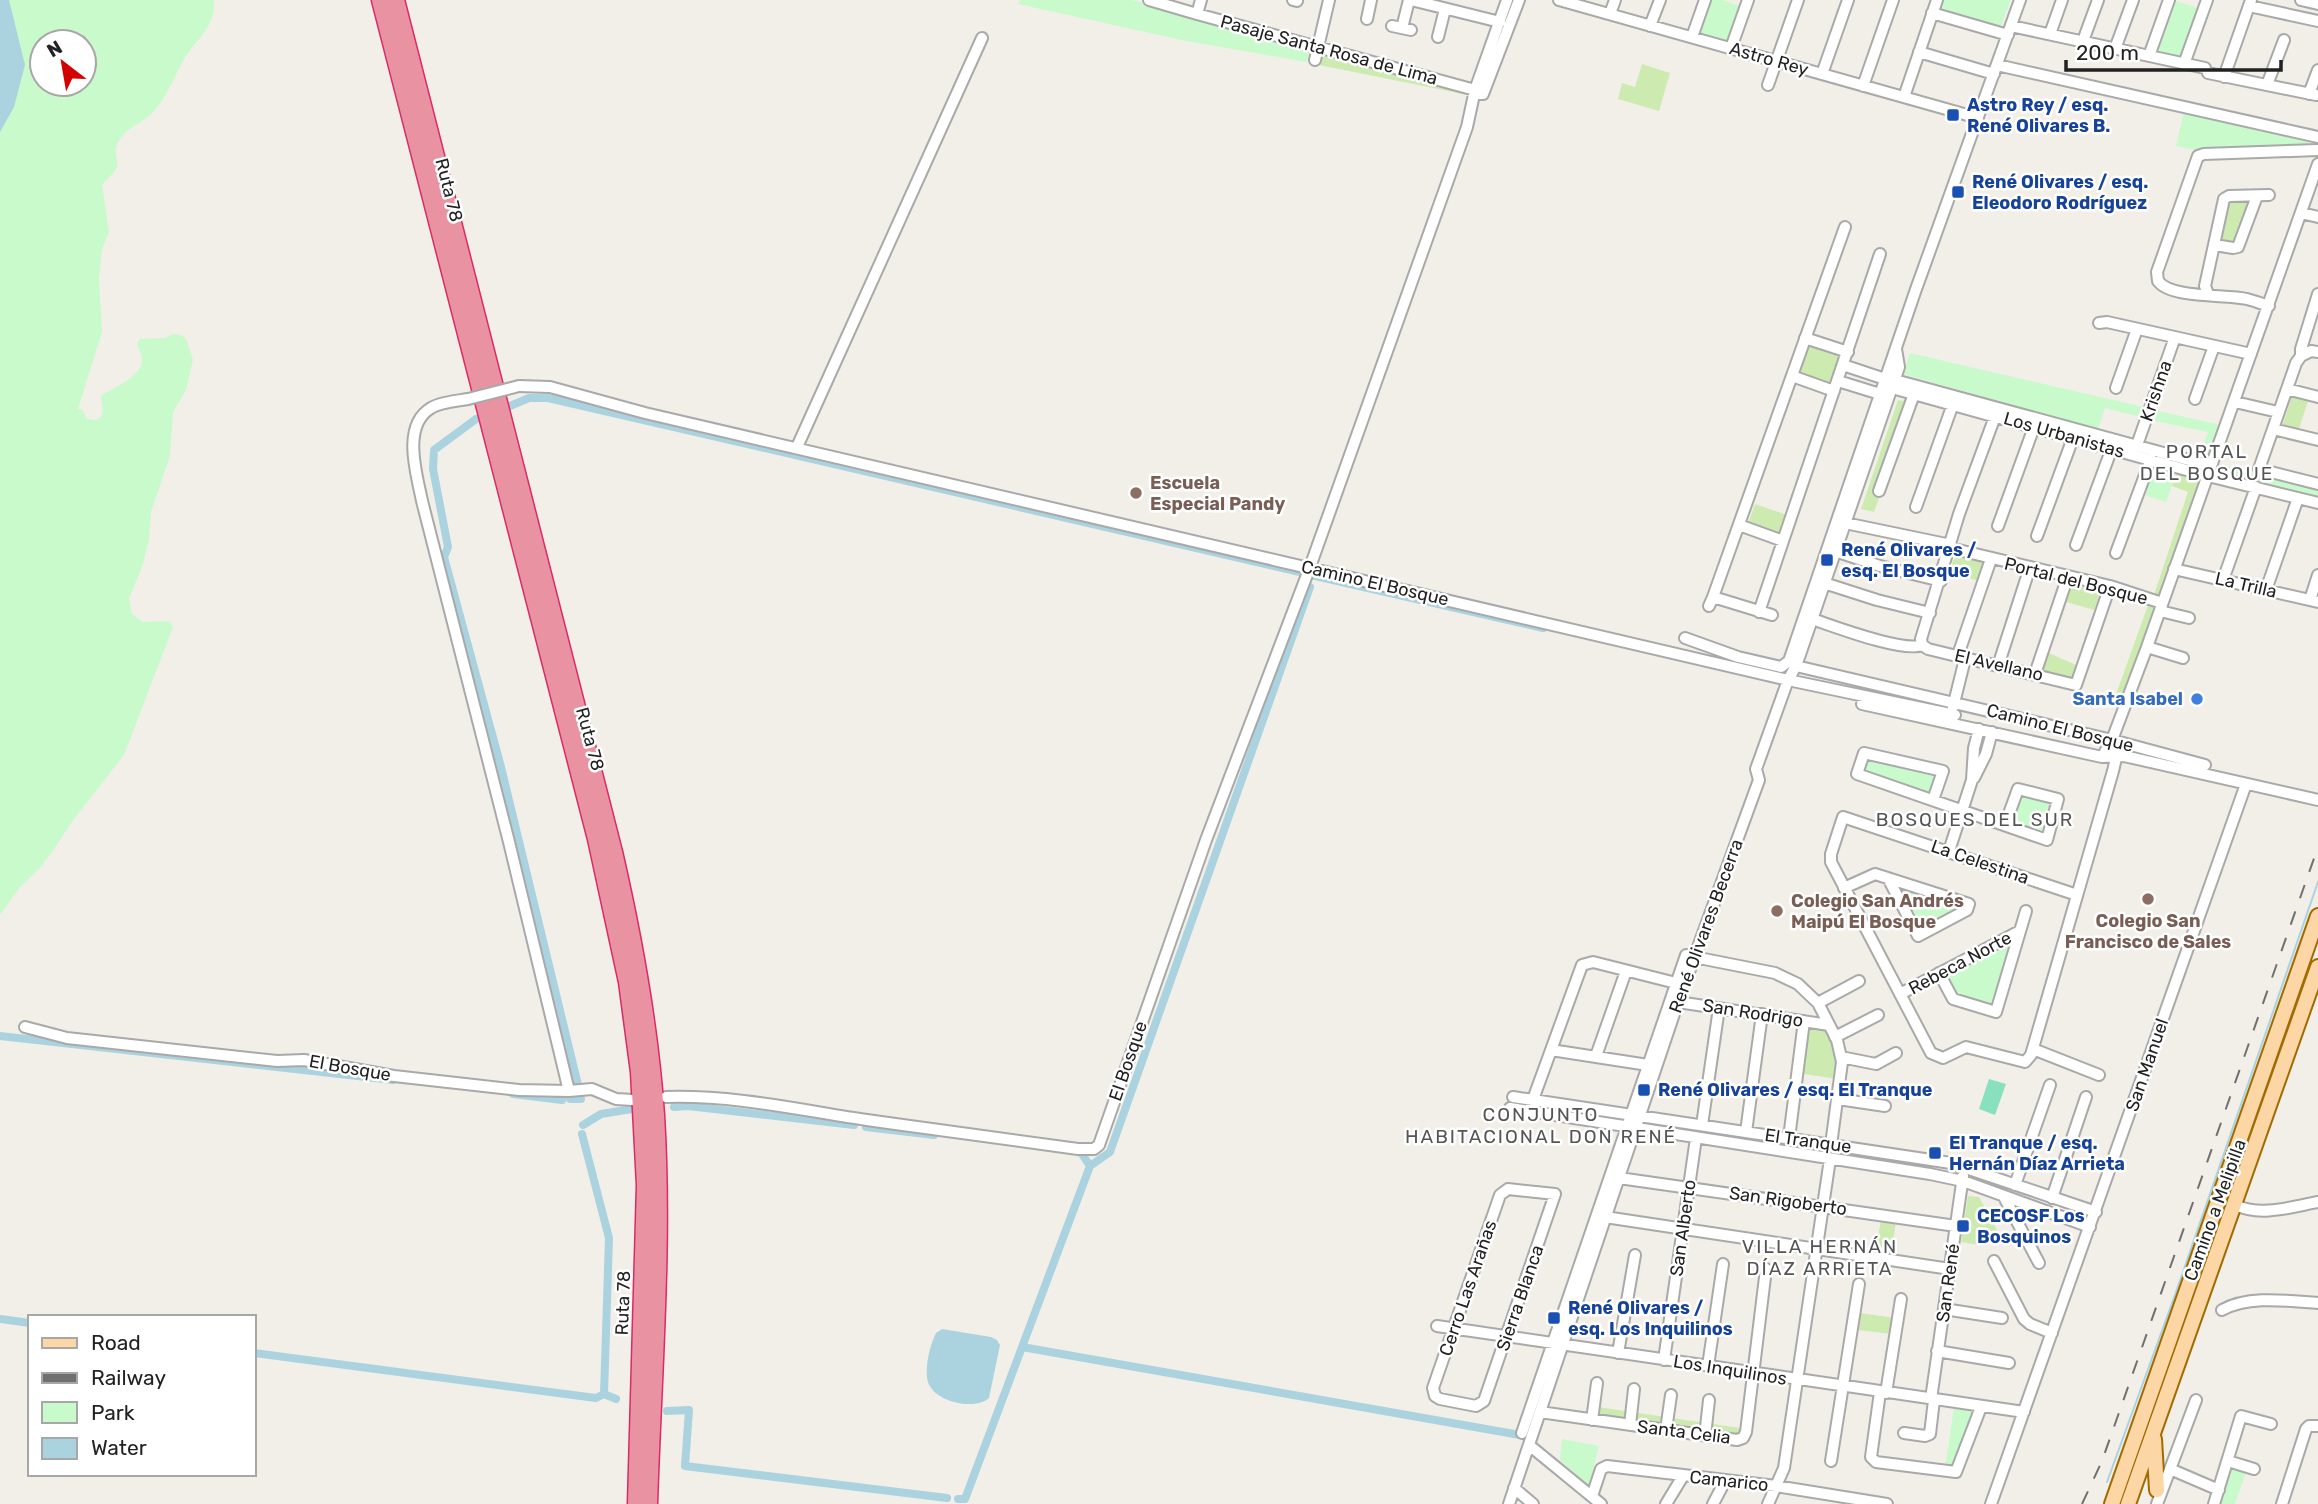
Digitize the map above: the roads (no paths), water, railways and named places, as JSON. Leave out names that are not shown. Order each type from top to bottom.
[{"type":"highway","name":"Ruta 78","points":[[380,0],[596,839],[627,982],[637,1048],[645,1161],[635,1504]]},
{"type":"highway","name":"Ruta 78","points":[[396,0],[611,839],[640,974],[654,1084],[658,1173],[649,1504]]},
{"type":"main road","name":"Camino a Melipilla","points":[[2112,1504],[2318,916]]},
{"type":"main road","name":"Camino a Melipilla","points":[[2128,1504],[2318,967]]},
{"type":"main road","points":[[2220,1198],[2235,1205]]},
{"type":"main road","points":[[2211,1219],[2228,1224]]},
{"type":"main road","points":[[2154,1431],[2156,1499]]},
{"type":"main road","points":[[2155,1462],[2170,1469]]},
{"type":"street","points":[[1149,0],[1197,14]]},
{"type":"street","name":"Pasaje Santa Rosa de Lima","points":[[1201,0],[1197,14],[1475,90]]},
{"type":"street","points":[[1315,60],[1329,0]]},
{"type":"street","points":[[1366,18],[1371,0]]},
{"type":"street","points":[[1402,28],[1410,0],[1500,22]]},
{"type":"street","points":[[1310,567],[1467,127],[1475,90],[1507,0]]},
{"type":"street","points":[[1475,90],[1478,94],[1483,94],[1487,87],[1519,0]]},
{"type":"street","points":[[1610,14],[1615,0]]},
{"type":"street","points":[[1650,26],[1660,0]]},
{"type":"street","points":[[1692,37],[1705,0]]},
{"type":"street","points":[[1731,48],[1748,0]]},
{"type":"street","points":[[1768,85],[1798,0]]},
{"type":"street","points":[[1822,74],[1848,0]]},
{"type":"street","points":[[1863,86],[1893,0]]},
{"type":"street","points":[[1903,97],[1937,0]]},
{"type":"street","name":"René Olivares Becerra","points":[[1509,1504],[1540,1412],[1557,1343],[1631,1128],[1648,1065],[1676,983],[1690,956],[1759,780],[1756,769],[1788,680],[1796,666],[1899,364],[1896,349],[2020,0]]},
{"type":"street","points":[[2050,34],[2062,0]]},
{"type":"street","points":[[2083,41],[2098,0]]},
{"type":"street","points":[[2116,48],[2133,0]]},
{"type":"street","points":[[2149,56],[2169,0]]},
{"type":"street","points":[[2185,64],[2207,0]]},
{"type":"street","points":[[2301,0],[2318,4]]},
{"type":"street","name":"Astro Rey","points":[[1567,1],[1979,118]]},
{"type":"street","points":[[2224,77],[2250,3],[2318,21]]},
{"type":"street","points":[[1438,37],[1445,9]]},
{"type":"street","points":[[1932,13],[2009,30],[2050,34],[2116,48],[2185,64],[2224,77],[2313,95],[2318,70]]},
{"type":"street","points":[[797,447],[982,38]]},
{"type":"street","points":[[2267,85],[2284,40]]},
{"type":"street","points":[[1919,52],[2318,137]]},
{"type":"street","points":[[2269,306],[2245,299],[2215,297],[2208,293],[2166,288],[2160,284],[2157,276],[2198,156],[2204,153],[2318,150]]},
{"type":"street","points":[[2102,757],[2112,740],[2147,647],[2318,164]]},
{"type":"street","points":[[2208,293],[2205,286],[2225,198],[2269,195]]},
{"type":"street","points":[[2215,245],[2238,247],[2257,196]]},
{"type":"street","points":[[2301,212],[2318,217]]},
{"type":"street","points":[[1772,615],[1711,601],[1845,228]]},
{"type":"street","points":[[1759,612],[1880,254]]},
{"type":"street","points":[[2301,356],[2318,294]]},
{"type":"street","points":[[2099,323],[2106,322],[2251,354]]},
{"type":"street","points":[[2116,388],[2137,329]]},
{"type":"street","name":"Krishna","points":[[2137,445],[2175,337]]},
{"type":"street","points":[[1805,338],[1847,352]]},
{"type":"street","points":[[2195,399],[2214,346]]},
{"type":"street","points":[[2318,352],[2308,352],[2296,363],[2259,469],[2318,484]]},
{"type":"street","points":[[1843,365],[1891,382]]},
{"type":"street","points":[[1792,376],[1880,394]]},
{"type":"street","name":"René Olivares Becerra","points":[[1685,638],[1744,659],[1780,667],[1788,663],[1880,394],[1891,382]]},
{"type":"street","name":"Los Urbanistas","points":[[1891,382],[1914,394],[1997,412],[2034,427],[2073,438],[2151,459],[2210,471]]},
{"type":"street","name":"Los Urbanistas","points":[[1891,382],[1997,412],[2137,445],[2256,487],[2318,503]]},
{"type":"street","name":"Camino El Bosque","points":[[569,1091],[422,501],[413,447],[418,424],[431,407],[519,386],[551,387],[645,412],[1788,680],[1955,715],[1975,722],[1979,729]]},
{"type":"street","points":[[2287,389],[2318,397]]},
{"type":"street","points":[[1879,491],[1914,394]]},
{"type":"street","points":[[2235,402],[2278,412]]},
{"type":"street","points":[[1916,507],[1953,404]]},
{"type":"street","points":[[1922,645],[1921,639],[1941,581],[1959,514],[1997,412]]},
{"type":"street","points":[[1998,526],[2034,427]]},
{"type":"street","points":[[2273,429],[2318,440]]},
{"type":"street","points":[[2036,537],[2073,438]]},
{"type":"street","points":[[2076,545],[2112,448]]},
{"type":"street","points":[[2116,553],[2151,459]]},
{"type":"street","points":[[1866,464],[1886,471]]},
{"type":"street","points":[[2223,580],[2256,487]]},
{"type":"street","points":[[2266,590],[2298,498]]},
{"type":"street","name":"Portal del Bosque","points":[[1845,523],[2110,586],[2189,618]]},
{"type":"street","points":[[1739,525],[1783,541]]},
{"type":"street","points":[[1835,551],[1880,566],[1941,581]]},
{"type":"street","points":[[1955,715],[1952,703],[1961,657],[1991,559]]},
{"type":"street","name":"El Bosque","points":[[666,1097],[697,1096],[824,1112],[1078,1149],[1094,1149],[1099,1145],[1206,840],[1310,567]]},
{"type":"street","points":[[1998,666],[2030,567]]},
{"type":"street","name":"La Trilla","points":[[2174,569],[2314,601]]},
{"type":"street","points":[[2314,601],[2318,575]]},
{"type":"street","points":[[2035,674],[2068,576]]},
{"type":"street","points":[[1824,583],[1930,613]]},
{"type":"street","name":"El Avellano","points":[[1812,619],[1913,648],[1922,645],[1928,649],[2076,685],[2110,586]]},
{"type":"street","points":[[2147,647],[2183,658]]},
{"type":"street","name":"Camino El Bosque","points":[[1796,666],[2112,740],[2204,765]]},
{"type":"street","name":"Camino El Bosque","points":[[1862,704],[2102,757],[2124,756],[2318,800]]},
{"type":"street","points":[[1972,780],[1974,748],[1979,729]]},
{"type":"street","points":[[1949,851],[1972,780],[1983,761],[1993,732]]},
{"type":"street","points":[[1888,878],[1918,936],[1966,912],[1969,904],[1888,878],[1872,874],[1844,888],[1933,1056],[1943,1058],[1966,1047],[2020,1062],[2028,1061],[2116,758],[2112,740]]},
{"type":"street","points":[[1933,800],[1942,771],[1864,753],[1857,774],[2047,840],[2058,799],[2018,789],[2005,825]]},
{"type":"street","name":"Camino El Bosque","points":[[2166,755],[2181,769]]},
{"type":"street","name":"San Manuel","points":[[1992,1504],[2246,783]]},
{"type":"street","name":"La Celestina","points":[[1844,888],[1830,858],[1843,817],[2077,895]]},
{"type":"street","points":[[1939,973],[1953,999],[1996,1012],[2026,911]]},
{"type":"street","name":"Rebeca Norte","points":[[1900,994],[2020,931]]},
{"type":"street","points":[[1690,956],[1775,973],[1798,984],[1818,1003],[1842,1057],[1831,1145]]},
{"type":"street","name":"René Olivares Becerra","points":[[1635,1115],[1678,1002],[1690,956]]},
{"type":"street","points":[[1531,1106],[1579,969],[1584,963],[1590,962],[1676,983]]},
{"type":"street","points":[[1595,1056],[1626,971]]},
{"type":"street","name":"San Rodrigo","points":[[1818,1003],[1859,981]]},
{"type":"street","name":"San Rodrigo","points":[[1678,1002],[1829,1025]]},
{"type":"street","points":[[1702,1125],[1719,1008]]},
{"type":"street","points":[[1746,1132],[1762,1014]]},
{"type":"street","points":[[1835,1037],[1878,1015]]},
{"type":"street","points":[[1789,1138],[1804,1021]]},
{"type":"street","name":"El Bosque","points":[[25,1027],[67,1038],[277,1061],[304,1060],[394,1076],[519,1090],[592,1089],[616,1099],[633,1100]]},
{"type":"street","points":[[1551,1049],[1648,1065]]},
{"type":"street","points":[[2033,1049],[2099,1075]]},
{"type":"street","points":[[1842,1057],[1875,1064],[1896,1053]]},
{"type":"street","points":[[2015,1185],[2050,1084]]},
{"type":"street","points":[[2052,1198],[2086,1097]]},
{"type":"street","points":[[1838,1099],[1885,1106]]},
{"type":"street","name":"El Tranque","points":[[1511,1103],[1635,1115],[1933,1160],[1965,1167],[2096,1212]]},
{"type":"street","name":"El Tranque","points":[[1531,1106],[1631,1128],[1963,1181],[2091,1227]]},
{"type":"street","points":[[1679,1135],[1681,1122]]},
{"type":"street","name":"René Olivares Becerra","points":[[1522,1433],[1619,1178],[1631,1128]]},
{"type":"street","name":"San Alberto","points":[[1664,1360],[1696,1138]]},
{"type":"street","points":[[1768,1504],[1784,1468],[1830,1159]]},
{"type":"street","points":[[1930,1174],[1933,1160]]},
{"type":"street","name":"San René","points":[[1904,1433],[1925,1436],[1930,1434],[1937,1350],[1965,1167]]},
{"type":"street","name":"San Rigoberto","points":[[1619,1178],[1956,1226]]},
{"type":"street","name":"Cerro Las Arañas","points":[[1484,1401],[1476,1406],[1440,1399],[1433,1394],[1433,1388],[1500,1195],[1504,1190],[1555,1194]]},
{"type":"street","name":"Sierra Blanca","points":[[1484,1401],[1555,1194]]},
{"type":"street","points":[[2004,1197],[2039,1263]]},
{"type":"street","points":[[2235,1205],[2246,1210],[2264,1212],[2318,1202]]},
{"type":"street","points":[[1605,1217],[1950,1269]]},
{"type":"street","points":[[1618,1353],[1634,1255]]},
{"type":"street","points":[[1994,1261],[2024,1319],[2052,1333]]},
{"type":"street","points":[[1708,1366],[1723,1264]]},
{"type":"street","name":"Santa Celia","points":[[1540,1412],[1737,1440],[1745,1435],[1766,1269]]},
{"type":"street","points":[[1831,1461],[1859,1284]]},
{"type":"street","points":[[1901,1299],[1872,1459],[1876,1462],[1956,1472],[1960,1468],[1981,1407]]},
{"type":"street","points":[[2222,1310],[2260,1300],[2318,1303]]},
{"type":"street","points":[[1944,1309],[2002,1318]]},
{"type":"street","name":"Los Inquilinos","points":[[1437,1326],[2024,1412]]},
{"type":"street","points":[[1937,1350],[2009,1363]]},
{"type":"street","points":[[1592,1420],[1597,1383]]},
{"type":"street","points":[[1630,1425],[1634,1389]]},
{"type":"street","points":[[1667,1430],[1671,1395]]},
{"type":"street","points":[[1705,1436],[1709,1400]]},
{"type":"street","points":[[2156,1499],[2196,1400]]},
{"type":"street","points":[[2214,1504],[2241,1416],[2271,1424]]},
{"type":"street","points":[[2282,1504],[2312,1427]]},
{"type":"street","points":[[1529,1445],[1597,1500]]},
{"type":"street","points":[[2228,1461],[2254,1469]]},
{"type":"street","name":"Camarico","points":[[1597,1500],[1601,1469],[1606,1466],[1776,1486],[1829,1499],[1887,1504]]},
{"type":"street","points":[[2170,1469],[2219,1490]]},
{"type":"street","points":[[1666,1504],[1683,1476]]},
{"type":"street","points":[[1713,1504],[1725,1481]]},
{"type":"street","points":[[1514,1489],[1533,1504]]},
{"type":"water","points":[[0,0],[9,0],[25,65],[14,107],[0,132]]},
{"type":"water","points":[[942,1329],[991,1337],[1000,1345],[989,1398],[983,1402],[965,1404],[946,1399],[938,1395],[928,1382],[928,1357],[936,1333]]},
{"type":"waterway","points":[[510,406],[529,398],[548,398],[1300,572]]},
{"type":"waterway","points":[[476,419],[434,450],[433,469],[448,547],[444,557],[501,767],[578,1085]]},
{"type":"waterway","points":[[1311,575],[1543,628]]},
{"type":"waterway","points":[[958,1499],[965,1499],[1090,1166],[1110,1152],[1310,587]]},
{"type":"waterway","points":[[2107,1482],[2175,1295],[2318,882]]},
{"type":"waterway","points":[[0,1036],[393,1080]]},
{"type":"waterway","points":[[513,1094],[562,1100]]},
{"type":"waterway","points":[[570,1099],[581,1099]]},
{"type":"waterway","points":[[674,1107],[688,1106],[854,1125]]},
{"type":"waterway","points":[[583,1125],[601,1114],[632,1109]]},
{"type":"waterway","points":[[866,1127],[934,1135]]},
{"type":"waterway","points":[[256,1353],[596,1398],[604,1394],[609,1238],[582,1134]]},
{"type":"waterway","points":[[1072,1151],[1080,1151],[1090,1166]]},
{"type":"waterway","points":[[0,1319],[28,1323]]},
{"type":"waterway","points":[[1022,1347],[1520,1435]]},
{"type":"waterway","points":[[604,1394],[616,1399]]},
{"type":"waterway","points":[[667,1411],[689,1410],[685,1466],[947,1498]]},
{"type":"railway","points":[[2082,1504],[2102,1461],[2318,847]]},
{"type":"place","name":"Astro Rey / esq. René Olivares B.","points":[[1953,115]]},
{"type":"place","name":"René Olivares / esq. Eleodoro Rodríguez","points":[[1958,192]]},
{"type":"place","name":"Escuela Especial Pandy","points":[[1136,493]]},
{"type":"place","name":"René Olivares / esq. El Bosque","points":[[1827,560]]},
{"type":"place","name":"Santa Isabel","points":[[2197,699]]},
{"type":"place","name":"Colegio San Francisco de Sales","points":[[2148,899]]},
{"type":"place","name":"Colegio San Andrés Maipú El Bosque","points":[[1777,911]]},
{"type":"place","name":"René Olivares / esq. El Tranque","points":[[1644,1090]]},
{"type":"place","name":"El Tranque / esq. Hernán Díaz Arrieta","points":[[1935,1153]]},
{"type":"place","name":"CECOSF Los Bosquinos","points":[[1963,1226]]},
{"type":"place","name":"René Olivares / esq. Los Inquilinos","points":[[1554,1318]]},
{"type":"district","name":"PORTAL DEL BOSQUE","points":[[2207,462]]},
{"type":"district","name":"BOSQUES DEL SUR","points":[[1975,819]]},
{"type":"district","name":"CONJUNTO HABITACIONAL DON RENÉ","points":[[1541,1125]]},
{"type":"district","name":"VILLA HERNÁN DÍAZ ARRIETA","points":[[1820,1257]]}]
